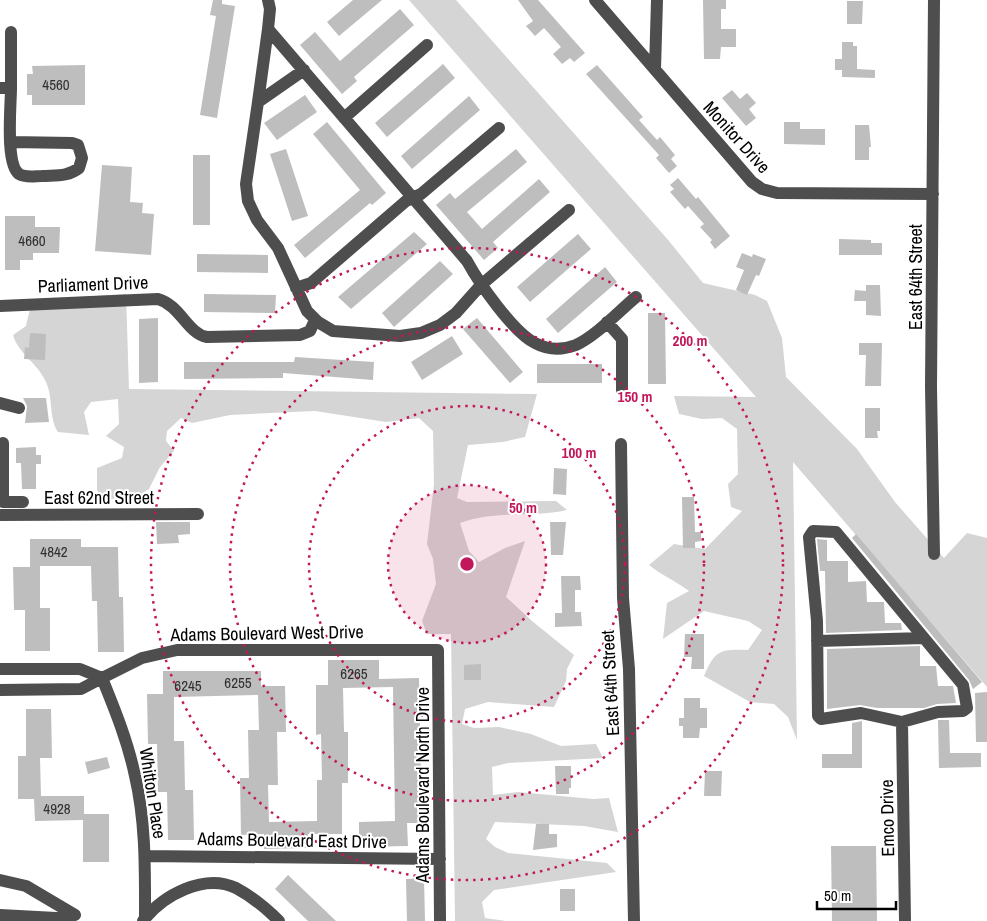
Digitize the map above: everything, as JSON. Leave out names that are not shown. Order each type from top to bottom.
[{"type":"street","points":[[268,0],[270,14],[246,184],[248,201],[252,213],[278,248],[302,304],[315,320],[330,330],[344,333],[394,336],[416,334],[440,325],[456,313],[481,284],[569,210]]},
{"type":"street","name":"Monitor Drive","points":[[595,0],[752,182],[762,189],[777,193],[933,194]]},
{"type":"street","points":[[654,69],[657,0]]},
{"type":"street","name":"East 64th Street","points":[[934,0],[931,398],[934,554]]},
{"type":"street","points":[[268,29],[466,261],[481,284],[524,336],[546,347],[560,349],[574,346],[607,322],[636,297]]},
{"type":"street","points":[[11,32],[5,88],[11,142],[14,167],[20,174],[29,176],[66,175],[78,168],[82,158],[78,145],[72,143],[11,142]]},
{"type":"street","points":[[344,118],[428,45]]},
{"type":"street","points":[[258,102],[304,70]]},
{"type":"street","points":[[296,288],[311,283],[406,201],[421,194],[499,128]]},
{"type":"street","name":"Parliament Drive","points":[[0,306],[158,299],[172,306],[197,334],[207,338],[300,335],[310,331],[315,320]]},
{"type":"street","points":[[607,322],[622,339],[622,390]]},
{"type":"street","points":[[0,403],[19,408]]},
{"type":"street","points":[[3,443],[3,502],[23,502]]},
{"type":"street","name":"East 64th Street","points":[[621,444],[623,598],[629,669],[634,921]]},
{"type":"street","name":"East 62nd Street","points":[[0,515],[198,514]]},
{"type":"street","points":[[813,532],[836,532],[924,638],[963,685],[967,708],[963,711],[938,712],[902,722],[861,713],[820,719],[818,716],[817,641],[809,537],[813,532]]},
{"type":"street","points":[[817,641],[924,638]]},
{"type":"street","name":"Adams Boulevard West Drive","points":[[0,690],[81,689],[142,658],[177,650],[438,650]]},
{"type":"street","name":"Adams Boulevard North Drive","points":[[438,650],[440,921]]},
{"type":"street","points":[[0,669],[80,669],[102,678]]},
{"type":"street","name":"Whitton Place","points":[[102,678],[118,718],[136,778],[145,856],[144,920]]},
{"type":"street","name":"Emco Drive","points":[[902,722],[905,921]]},
{"type":"street","name":"Adams Boulevard East Drive","points":[[145,856],[440,859]]},
{"type":"street","points":[[0,880],[26,886],[75,915],[56,918],[0,915]]},
{"type":"street","points":[[144,920],[168,898],[192,886],[215,884],[235,888],[279,921]]},
{"type":"shaded area","points":[[409,0],[456,0],[669,241],[703,283],[755,295],[767,301],[782,338],[786,377],[857,449],[895,502],[944,558],[967,533],[987,538],[987,687],[793,462],[797,740],[788,717],[774,704],[750,702],[704,676],[715,656],[725,651],[748,650],[762,630],[748,621],[704,611],[663,639],[667,603],[689,591],[649,565],[674,544],[705,549],[742,511],[731,507],[728,484],[738,474],[737,429],[722,418],[702,419],[679,414],[674,396],[756,397]]},
{"type":"shaded area","points":[[126,294],[129,389],[537,394],[525,437],[503,442],[468,445],[457,498],[467,502],[556,501],[567,510],[540,514],[500,515],[460,523],[469,551],[479,562],[505,548],[525,541],[506,597],[574,655],[567,669],[566,681],[554,707],[488,702],[465,709],[462,724],[474,728],[499,727],[531,734],[561,746],[596,744],[603,758],[508,763],[492,767],[493,795],[518,792],[593,799],[609,798],[618,832],[584,826],[495,822],[486,839],[495,847],[508,853],[607,863],[616,872],[494,890],[482,902],[485,918],[506,921],[455,921],[451,634],[427,634],[422,621],[436,584],[433,559],[427,544],[434,484],[433,431],[419,418],[386,422],[315,411],[230,415],[192,423],[181,418],[167,431],[166,441],[174,451],[160,467],[149,489],[133,499],[108,499],[97,491],[97,468],[122,458],[124,447],[106,436],[119,424],[118,399],[91,402],[84,412],[89,435],[58,432],[53,420],[48,387],[45,380],[19,347],[13,335],[26,326],[32,300]]},
{"type":"building","points":[[213,0],[222,0],[222,4],[235,6],[217,118],[200,115],[216,16],[210,15]]},
{"type":"building","points":[[353,0],[382,0],[339,36],[327,22]]},
{"type":"building","points":[[518,0],[538,0],[585,53],[574,62],[570,58],[562,64],[553,54],[561,47],[544,28],[535,36],[526,26],[533,21]]},
{"type":"building","points":[[703,0],[726,0],[726,9],[721,9],[721,29],[736,29],[736,47],[721,47],[720,59],[704,59]]},
{"type":"building","points":[[847,1],[863,1],[862,24],[847,24]]},
{"type":"building","points":[[400,9],[414,25],[354,77],[357,81],[342,94],[300,45],[315,32],[340,61]]},
{"type":"building","points":[[842,42],[853,42],[853,46],[857,46],[857,69],[875,70],[875,78],[842,77],[842,70],[835,70],[835,59],[842,59]]},
{"type":"building","points":[[443,64],[455,78],[387,137],[375,123]]},
{"type":"building","points":[[85,65],[85,105],[32,105],[32,95],[27,95],[27,74],[33,74],[32,66]]},
{"type":"building","points":[[597,65],[643,117],[639,120],[657,140],[660,137],[675,155],[671,159],[677,166],[669,173],[656,158],[659,155],[586,74]]},
{"type":"building","points":[[732,90],[740,99],[747,93],[756,103],[749,109],[756,118],[746,126],[722,98]]},
{"type":"building","points":[[305,95],[317,112],[277,140],[264,123]]},
{"type":"building","points":[[469,96],[480,110],[412,169],[401,156]]},
{"type":"building","points":[[327,122],[386,193],[372,205],[370,203],[305,258],[294,245],[360,190],[313,134]]},
{"type":"building","points":[[784,122],[800,122],[800,129],[825,129],[825,145],[784,144]]},
{"type":"building","points":[[855,125],[869,125],[871,147],[869,147],[869,160],[855,160]]},
{"type":"building","points":[[286,149],[308,216],[292,221],[270,154]]},
{"type":"building","points":[[516,149],[527,162],[467,212],[482,229],[539,179],[550,192],[493,242],[498,248],[484,260],[436,205],[450,193],[455,199]]},
{"type":"building","points":[[193,155],[210,155],[210,225],[193,225]]},
{"type":"building","points":[[102,165],[132,167],[130,202],[143,203],[142,213],[154,214],[151,255],[95,251]]},
{"type":"building","points":[[678,178],[696,199],[698,197],[730,236],[715,249],[710,242],[712,240],[700,227],[704,224],[688,206],[685,209],[670,192],[674,189],[670,185]]},
{"type":"building","points":[[5,216],[35,216],[35,227],[60,227],[59,253],[33,253],[33,260],[20,260],[20,270],[5,270]]},
{"type":"building","points":[[414,232],[427,244],[351,309],[338,297]]},
{"type":"building","points":[[578,234],[591,249],[530,302],[517,287]]},
{"type":"building","points":[[839,239],[871,240],[871,243],[882,243],[882,255],[839,255]]},
{"type":"building","points":[[742,253],[752,257],[753,254],[766,259],[759,276],[756,275],[747,295],[736,290],[744,270],[736,267]]},
{"type":"building","points":[[197,254],[268,255],[268,273],[197,272]]},
{"type":"building","points":[[440,261],[453,274],[394,327],[382,313]]},
{"type":"building","points":[[605,267],[617,282],[558,333],[546,319]]},
{"type":"building","points":[[866,285],[880,285],[881,316],[866,315],[866,301],[854,301],[855,290],[866,291]]},
{"type":"building","points":[[204,294],[276,295],[275,313],[204,312]]},
{"type":"building","points":[[648,313],[665,313],[666,384],[648,384]]},
{"type":"building","points":[[158,318],[158,382],[139,383],[139,319]]},
{"type":"building","points":[[477,318],[523,372],[510,383],[463,329]]},
{"type":"building","points":[[30,333],[46,334],[45,360],[24,359],[25,347],[29,348]]},
{"type":"building","points":[[452,336],[463,354],[422,380],[411,362]]},
{"type":"building","points":[[859,343],[882,343],[881,386],[865,386],[866,355],[859,355]]},
{"type":"building","points":[[295,357],[374,362],[373,380],[283,373],[283,378],[184,379],[184,362],[294,362]]},
{"type":"building","points":[[537,364],[602,364],[602,383],[537,383]]},
{"type":"building","points":[[23,398],[46,398],[49,422],[25,423],[27,406]]},
{"type":"building","points":[[865,408],[880,408],[880,431],[877,431],[878,438],[865,438]]},
{"type":"building","points":[[36,447],[36,455],[41,455],[41,464],[36,464],[36,489],[22,489],[21,463],[16,463],[16,448]]},
{"type":"building","points":[[554,468],[567,469],[566,495],[553,494]]},
{"type":"building","points":[[682,497],[694,497],[695,532],[701,532],[701,541],[695,542],[695,548],[683,548]]},
{"type":"building","points":[[156,522],[190,522],[190,534],[178,535],[179,543],[157,544]]},
{"type":"building","points":[[550,522],[566,522],[563,555],[551,555]]},
{"type":"building","points":[[856,534],[982,682],[973,689],[969,680],[852,538]]},
{"type":"building","points":[[30,539],[81,539],[81,547],[118,547],[119,597],[123,597],[124,652],[98,652],[97,601],[92,601],[91,566],[40,566],[40,608],[50,608],[50,651],[25,651],[25,610],[14,610],[13,567],[30,567]]},
{"type":"building","points":[[817,539],[827,540],[827,561],[848,561],[848,582],[866,581],[867,602],[884,602],[885,623],[901,623],[902,630],[826,633],[825,571],[820,571]]},
{"type":"building","points":[[561,576],[580,576],[581,590],[575,590],[575,612],[581,612],[582,626],[555,627],[555,613],[562,613]]},
{"type":"building","points":[[685,634],[704,634],[704,669],[691,669],[692,657],[684,657]]},
{"type":"building","points":[[920,646],[920,666],[936,666],[938,686],[953,686],[956,703],[937,704],[924,708],[877,708],[860,705],[827,709],[827,649]]},
{"type":"building","points":[[328,660],[379,660],[379,679],[419,678],[422,823],[407,823],[408,846],[359,847],[359,822],[395,821],[393,687],[343,688],[344,732],[348,732],[348,783],[342,783],[342,834],[308,834],[308,848],[264,849],[264,834],[241,835],[240,778],[249,778],[248,730],[259,730],[258,695],[174,697],[174,741],[184,741],[185,790],[193,790],[194,840],[168,840],[167,792],[158,792],[157,744],[148,744],[147,694],[163,694],[163,671],[261,671],[261,686],[285,686],[286,732],[277,732],[278,785],[268,785],[269,822],[317,821],[317,780],[322,780],[321,734],[316,735],[316,685],[328,685]]},
{"type":"building","points":[[481,664],[481,680],[464,680],[464,665]]},
{"type":"building","points":[[987,692],[987,742],[976,742],[975,693]]},
{"type":"building","points":[[684,698],[700,698],[700,708],[707,708],[707,728],[700,728],[699,738],[683,738],[683,726],[679,726],[679,718],[684,718]]},
{"type":"building","points":[[26,709],[51,709],[52,758],[40,758],[41,796],[84,796],[84,814],[109,814],[109,862],[83,862],[83,820],[35,821],[34,799],[18,799],[18,756],[26,756]]},
{"type":"building","points":[[938,720],[949,720],[950,753],[981,753],[981,767],[939,768]]},
{"type":"building","points":[[862,721],[862,768],[822,768],[822,754],[852,754],[852,723]]},
{"type":"building","points":[[107,757],[110,768],[88,774],[85,762]]},
{"type":"building","points":[[555,766],[571,766],[571,788],[569,788],[569,794],[556,794]]},
{"type":"building","points":[[705,771],[722,771],[721,796],[704,796]]},
{"type":"building","points":[[536,824],[549,824],[549,834],[557,834],[557,847],[533,850]]},
{"type":"building","points":[[831,846],[876,846],[877,921],[832,921]]},
{"type":"building","points":[[288,875],[336,921],[308,921],[275,889]]},
{"type":"building","points":[[424,878],[425,921],[407,921],[406,879]]},
{"type":"building","points":[[560,889],[575,889],[575,911],[560,911]]}]
